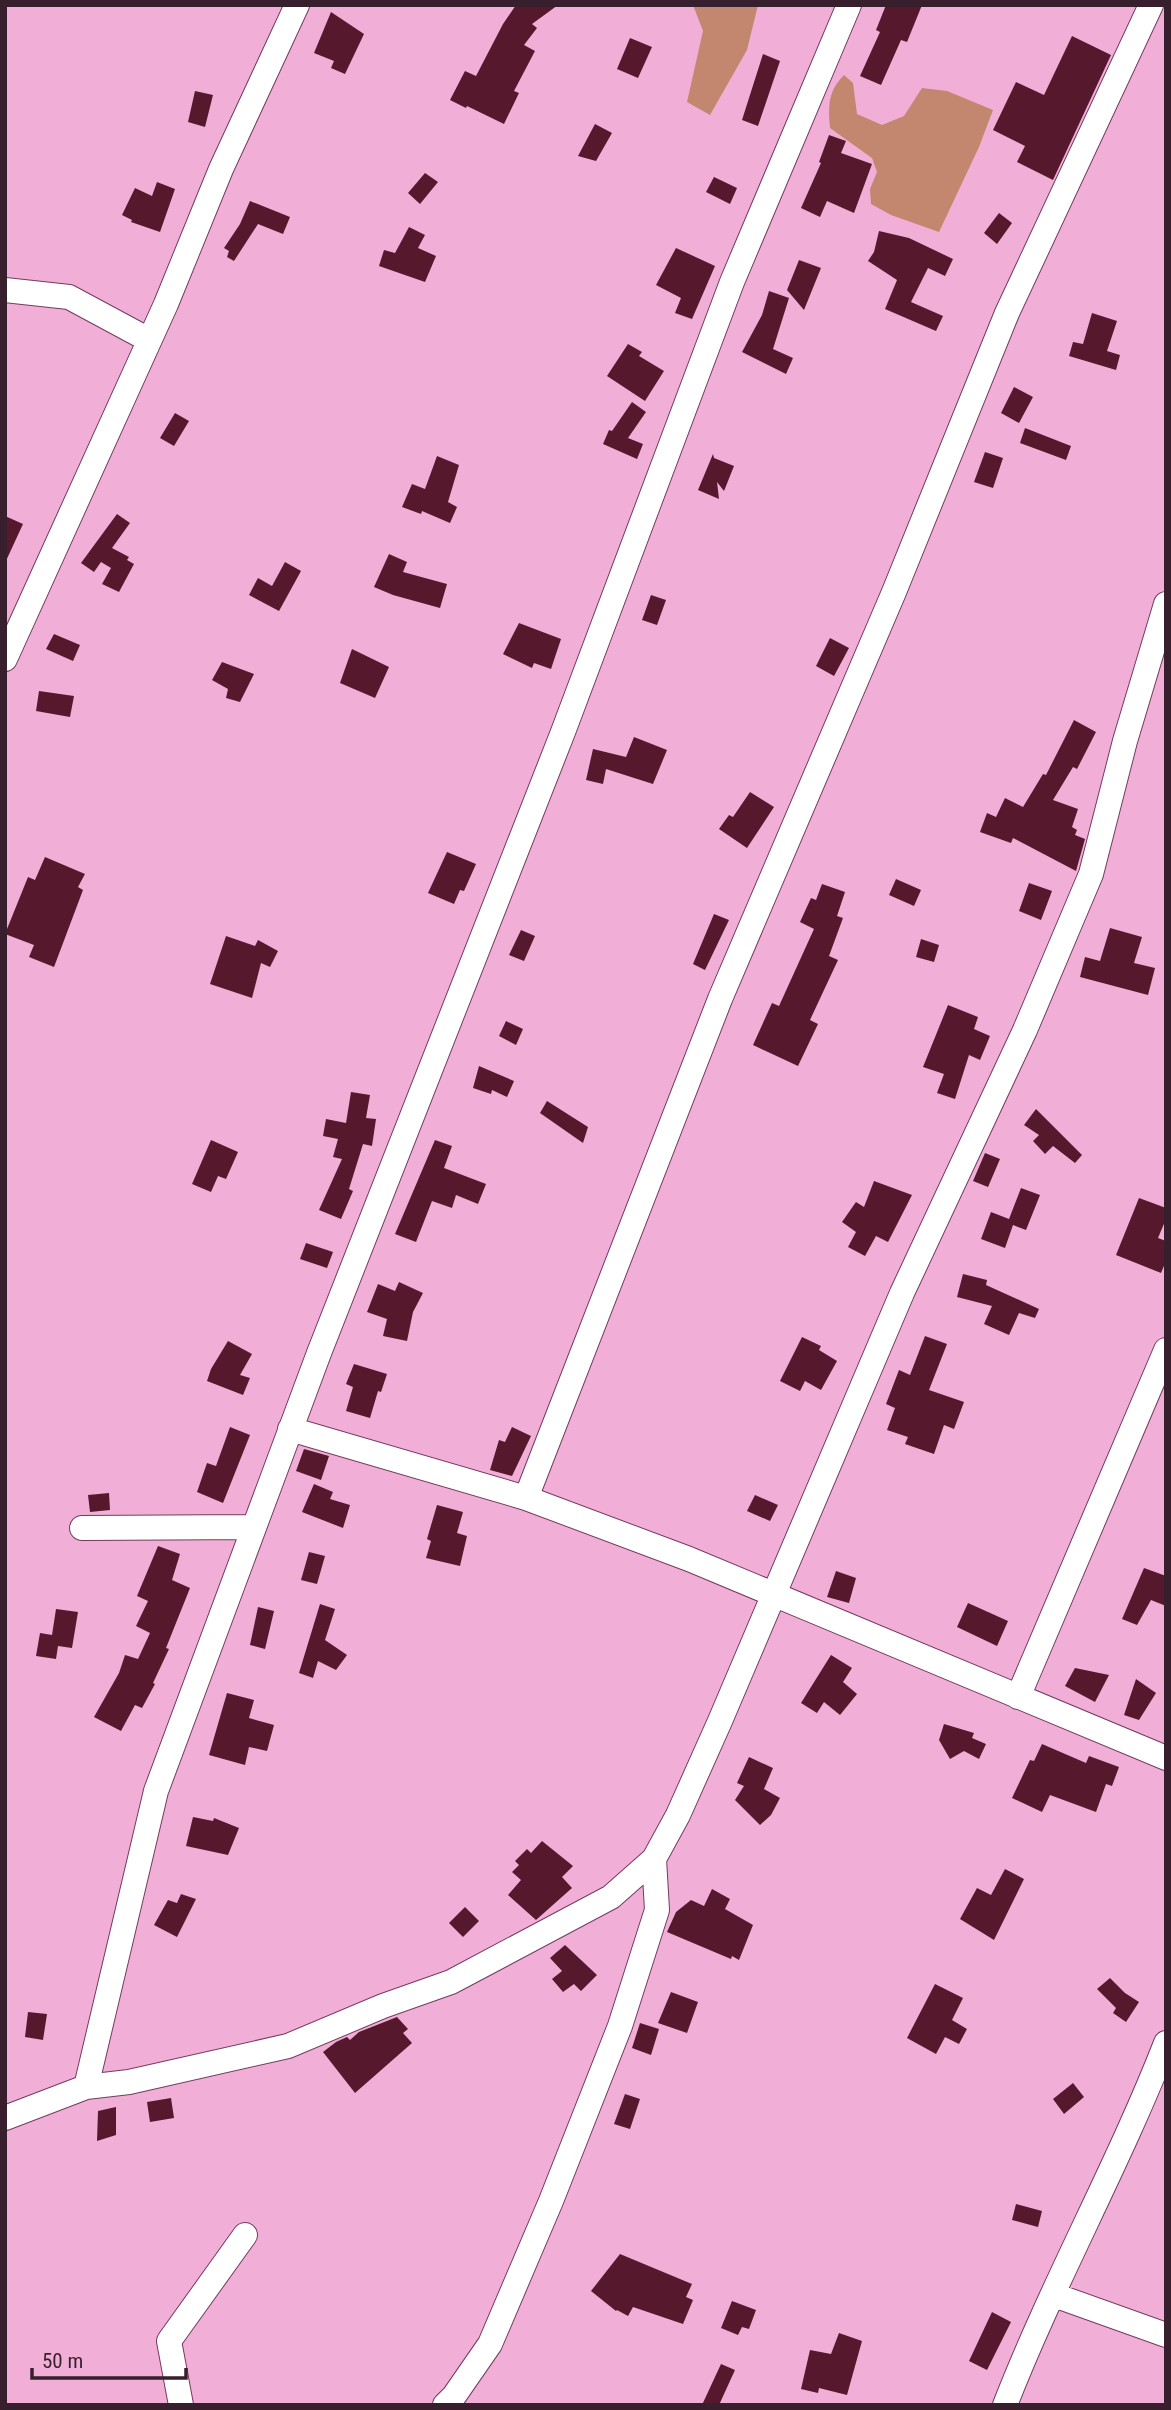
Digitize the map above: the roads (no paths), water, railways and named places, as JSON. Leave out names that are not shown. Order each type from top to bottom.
[{"type":"street","points":[[5,659],[149,340],[221,169],[297,5]]},
{"type":"street","points":[[86,2087],[156,1791],[290,1429],[563,732],[732,282],[849,5]]},
{"type":"street","points":[[526,1498],[720,999],[894,592],[1007,313],[1152,5]]},
{"type":"street","points":[[5,290],[69,298],[149,340]]},
{"type":"street","points":[[5,2118],[86,2087],[129,2082],[288,2046],[383,2006],[450,1982],[611,1897],[654,1858],[678,1815],[775,1595],[902,1293],[1025,1030],[1091,874],[1125,741],[1166,604]]},
{"type":"street","points":[[1018,1697],[1166,1350]]},
{"type":"street","points":[[290,1429],[526,1498],[688,1559],[1166,1758]]},
{"type":"street","points":[[82,1528],[253,1527]]},
{"type":"street","points":[[445,2405],[490,2344],[551,2202],[620,2026],[657,1910],[654,1858]]},
{"type":"street","points":[[1005,2405],[1029,2342],[1054,2295],[1166,2043]]},
{"type":"street","points":[[181,2405],[169,2341],[245,2235]]},
{"type":"street","points":[[1054,2295],[1166,2335]]}]
